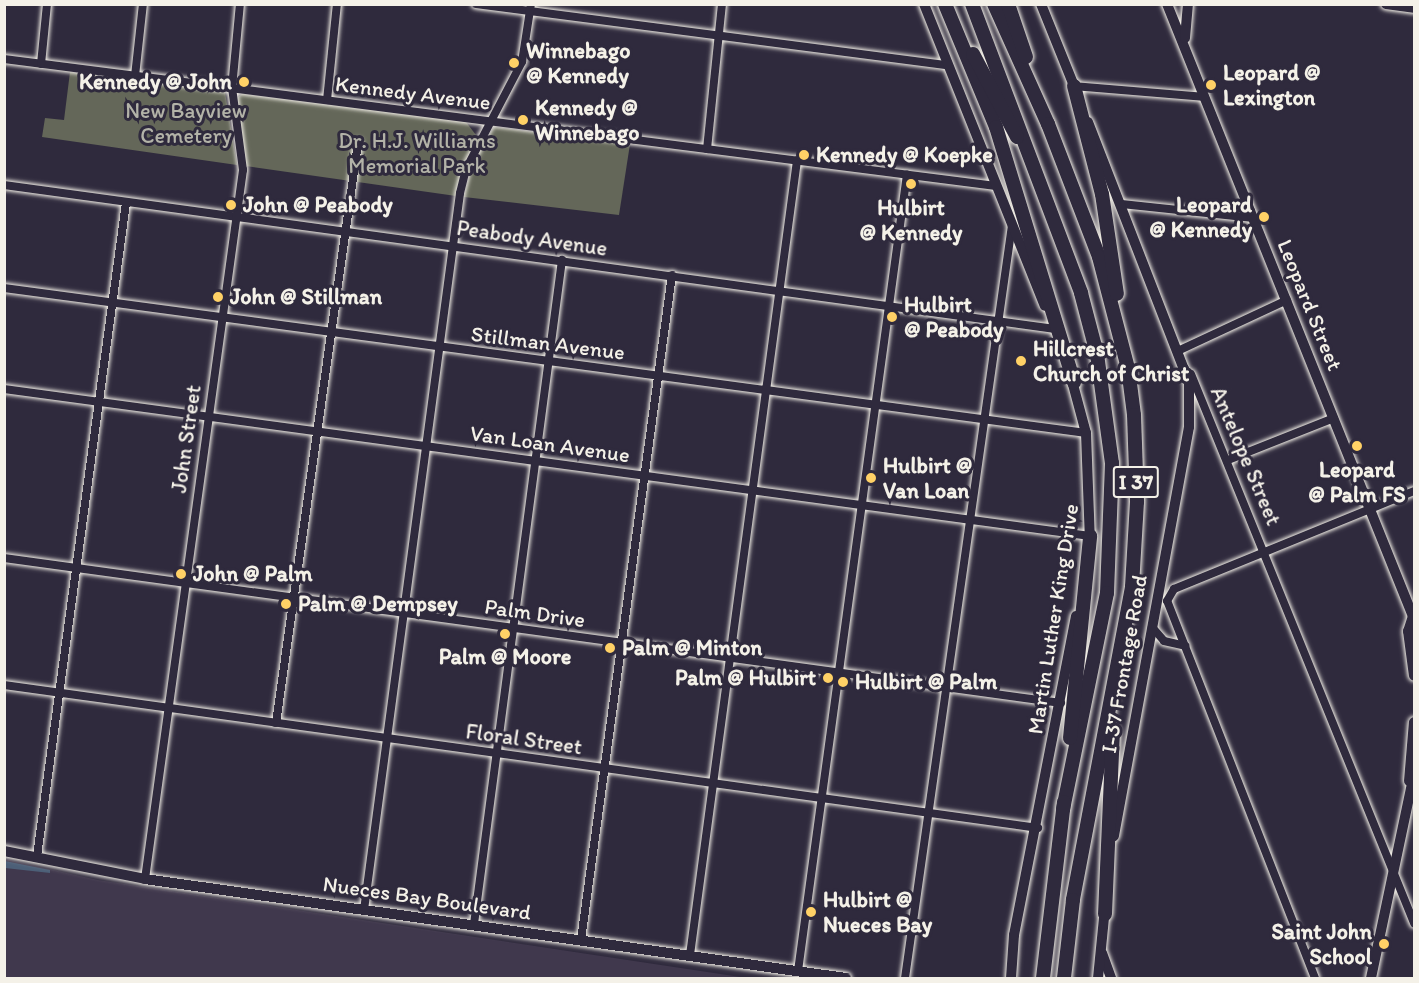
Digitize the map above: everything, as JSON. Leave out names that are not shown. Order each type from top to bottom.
[{"type":"highway","points":[[946,4],[1042,184]]},
{"type":"highway","points":[[946,4],[996,127],[1074,382]]},
{"type":"highway","name":"I 37","points":[[972,4],[1042,184],[1094,344],[1112,463],[1107,593],[1063,810],[1043,976]]},
{"type":"highway","name":"I 37","points":[[994,4],[1048,124],[1099,257],[1128,368],[1137,501],[1126,623],[1073,900],[1064,978]]},
{"type":"highway","points":[[1008,4],[1048,124]]},
{"type":"highway","points":[[1074,86],[1102,194],[1128,368]]},
{"type":"highway","points":[[1063,810],[1090,536]]},
{"type":"highway","points":[[1105,914],[1112,744],[1126,623]]},
{"type":"main road","name":"Martin Luther King Drive","points":[[924,4],[1054,329],[1074,382],[1086,433],[1090,536],[1011,978]]},
{"type":"main road","name":"Antelope Street","points":[[1041,4],[1182,354]]},
{"type":"main road","name":"Leopard Street","points":[[1167,4],[1414,617]]},
{"type":"main road","points":[[1188,4],[1184,33],[1194,70]]},
{"type":"main road","points":[[1386,4],[1414,8]]},
{"type":"main road","name":"I-37 Frontage Road","points":[[1098,978],[1105,914],[1145,656],[1189,427],[1182,354]]},
{"type":"main road","points":[[1414,617],[1407,631],[1414,676]]},
{"type":"main road","points":[[1406,814],[1414,722]]},
{"type":"main road","points":[[1371,978],[1414,774]]},
{"type":"main road","name":"Nueces Bay Boulevard","points":[[4,851],[146,879],[846,978]]},
{"type":"main road","points":[[1101,951],[1111,978]]},
{"type":"main road","points":[[1012,966],[1018,978]]},
{"type":"street","points":[[41,64],[47,4]]},
{"type":"street","points":[[135,76],[143,4]]},
{"type":"street","name":"John Street","points":[[146,879],[220,315],[243,170],[232,88],[240,4]]},
{"type":"street","points":[[327,100],[337,4]]},
{"type":"street","points":[[476,4],[530,8],[719,36],[947,65]]},
{"type":"street","points":[[707,149],[722,4]]},
{"type":"street","points":[[364,910],[403,613],[466,169],[493,122],[522,62],[530,8]]},
{"type":"street","name":"Kennedy Avenue","points":[[4,59],[996,186]]},
{"type":"street","points":[[1074,86],[1205,97]]},
{"type":"street","points":[[276,723],[358,143]]},
{"type":"street","points":[[690,955],[797,160]]},
{"type":"street","points":[[798,971],[907,174]]},
{"type":"street","name":"Peabody Avenue","points":[[4,185],[344,233],[454,244],[1054,329]]},
{"type":"street","points":[[37,856],[126,203]]},
{"type":"street","points":[[1121,204],[1254,218]]},
{"type":"street","points":[[905,978],[1011,225]]},
{"type":"street","points":[[474,924],[562,260]]},
{"type":"street","points":[[580,940],[672,275]]},
{"type":"street","name":"Stillman Avenue","points":[[4,288],[220,315],[442,348],[549,360],[1086,433]]},
{"type":"street","points":[[1182,354],[1287,300]]},
{"type":"street","name":"Antelope Street","points":[[1182,354],[1228,460],[1414,923]]},
{"type":"street","name":"Van Loan Avenue","points":[[4,390],[1090,536]]},
{"type":"street","points":[[1228,460],[1334,418]]},
{"type":"street","points":[[1315,978],[1185,646],[1168,596],[1264,551],[1414,491]]},
{"type":"street","name":"Palm Drive","points":[[4,558],[1061,703]]},
{"type":"street","points":[[1151,625],[1164,641],[1185,646]]},
{"type":"street","points":[[1145,656],[1164,641]]},
{"type":"street","name":"Floral Street","points":[[4,685],[1038,828]]},
{"type":"shaded area","points":[[4,859],[98,880],[747,978],[5,978]]},
{"type":"green space","name":"New Bayview Cemetery","points":[[70,72],[225,92],[237,165],[42,137],[45,118],[64,120]]},
{"type":"green space","name":"Dr. H.J. Williams Memorial Park","points":[[242,94],[466,122],[476,135],[456,196],[246,166],[237,98]]},
{"type":"green space","points":[[494,127],[630,144],[619,215],[464,197],[473,161]]},
{"type":"water","points":[[5,861],[50,870],[50,873],[5,868]]},
{"type":"place","name":"Winnebago @ Kennedy","points":[[514,63]]},
{"type":"place","name":"Kennedy @ John","points":[[244,82]]},
{"type":"place","name":"Leopard @ Lexington","points":[[1211,85]]},
{"type":"place","name":"Kennedy @ Winnebago","points":[[523,120]]},
{"type":"place","name":"Kennedy @ Koepke","points":[[804,155]]},
{"type":"place","name":"Hulbirt @ Kennedy","points":[[911,184]]},
{"type":"place","name":"John @ Peabody","points":[[231,205]]},
{"type":"place","name":"Leopard @ Kennedy","points":[[1264,217]]},
{"type":"place","name":"John @ Stillman","points":[[218,297]]},
{"type":"place","name":"Hulbirt @ Peabody","points":[[892,317]]},
{"type":"place","name":"Hillcrest Church of Christ","points":[[1021,361]]},
{"type":"place","name":"Leopard @ Palm FS","points":[[1357,446]]},
{"type":"place","name":"Hulbirt @ Van Loan","points":[[871,478]]},
{"type":"place","name":"John @ Palm","points":[[181,574]]},
{"type":"place","name":"Palm @ Dempsey","points":[[286,604]]},
{"type":"place","name":"Palm @ Moore","points":[[505,634]]},
{"type":"place","name":"Palm @ Minton","points":[[610,648]]},
{"type":"place","name":"Palm @ Hulbirt","points":[[828,678]]},
{"type":"place","name":"Hulbirt @ Palm","points":[[843,682]]},
{"type":"place","name":"Hulbirt @ Nueces Bay","points":[[811,912]]},
{"type":"place","name":"Saint John School","points":[[1384,944]]}]
